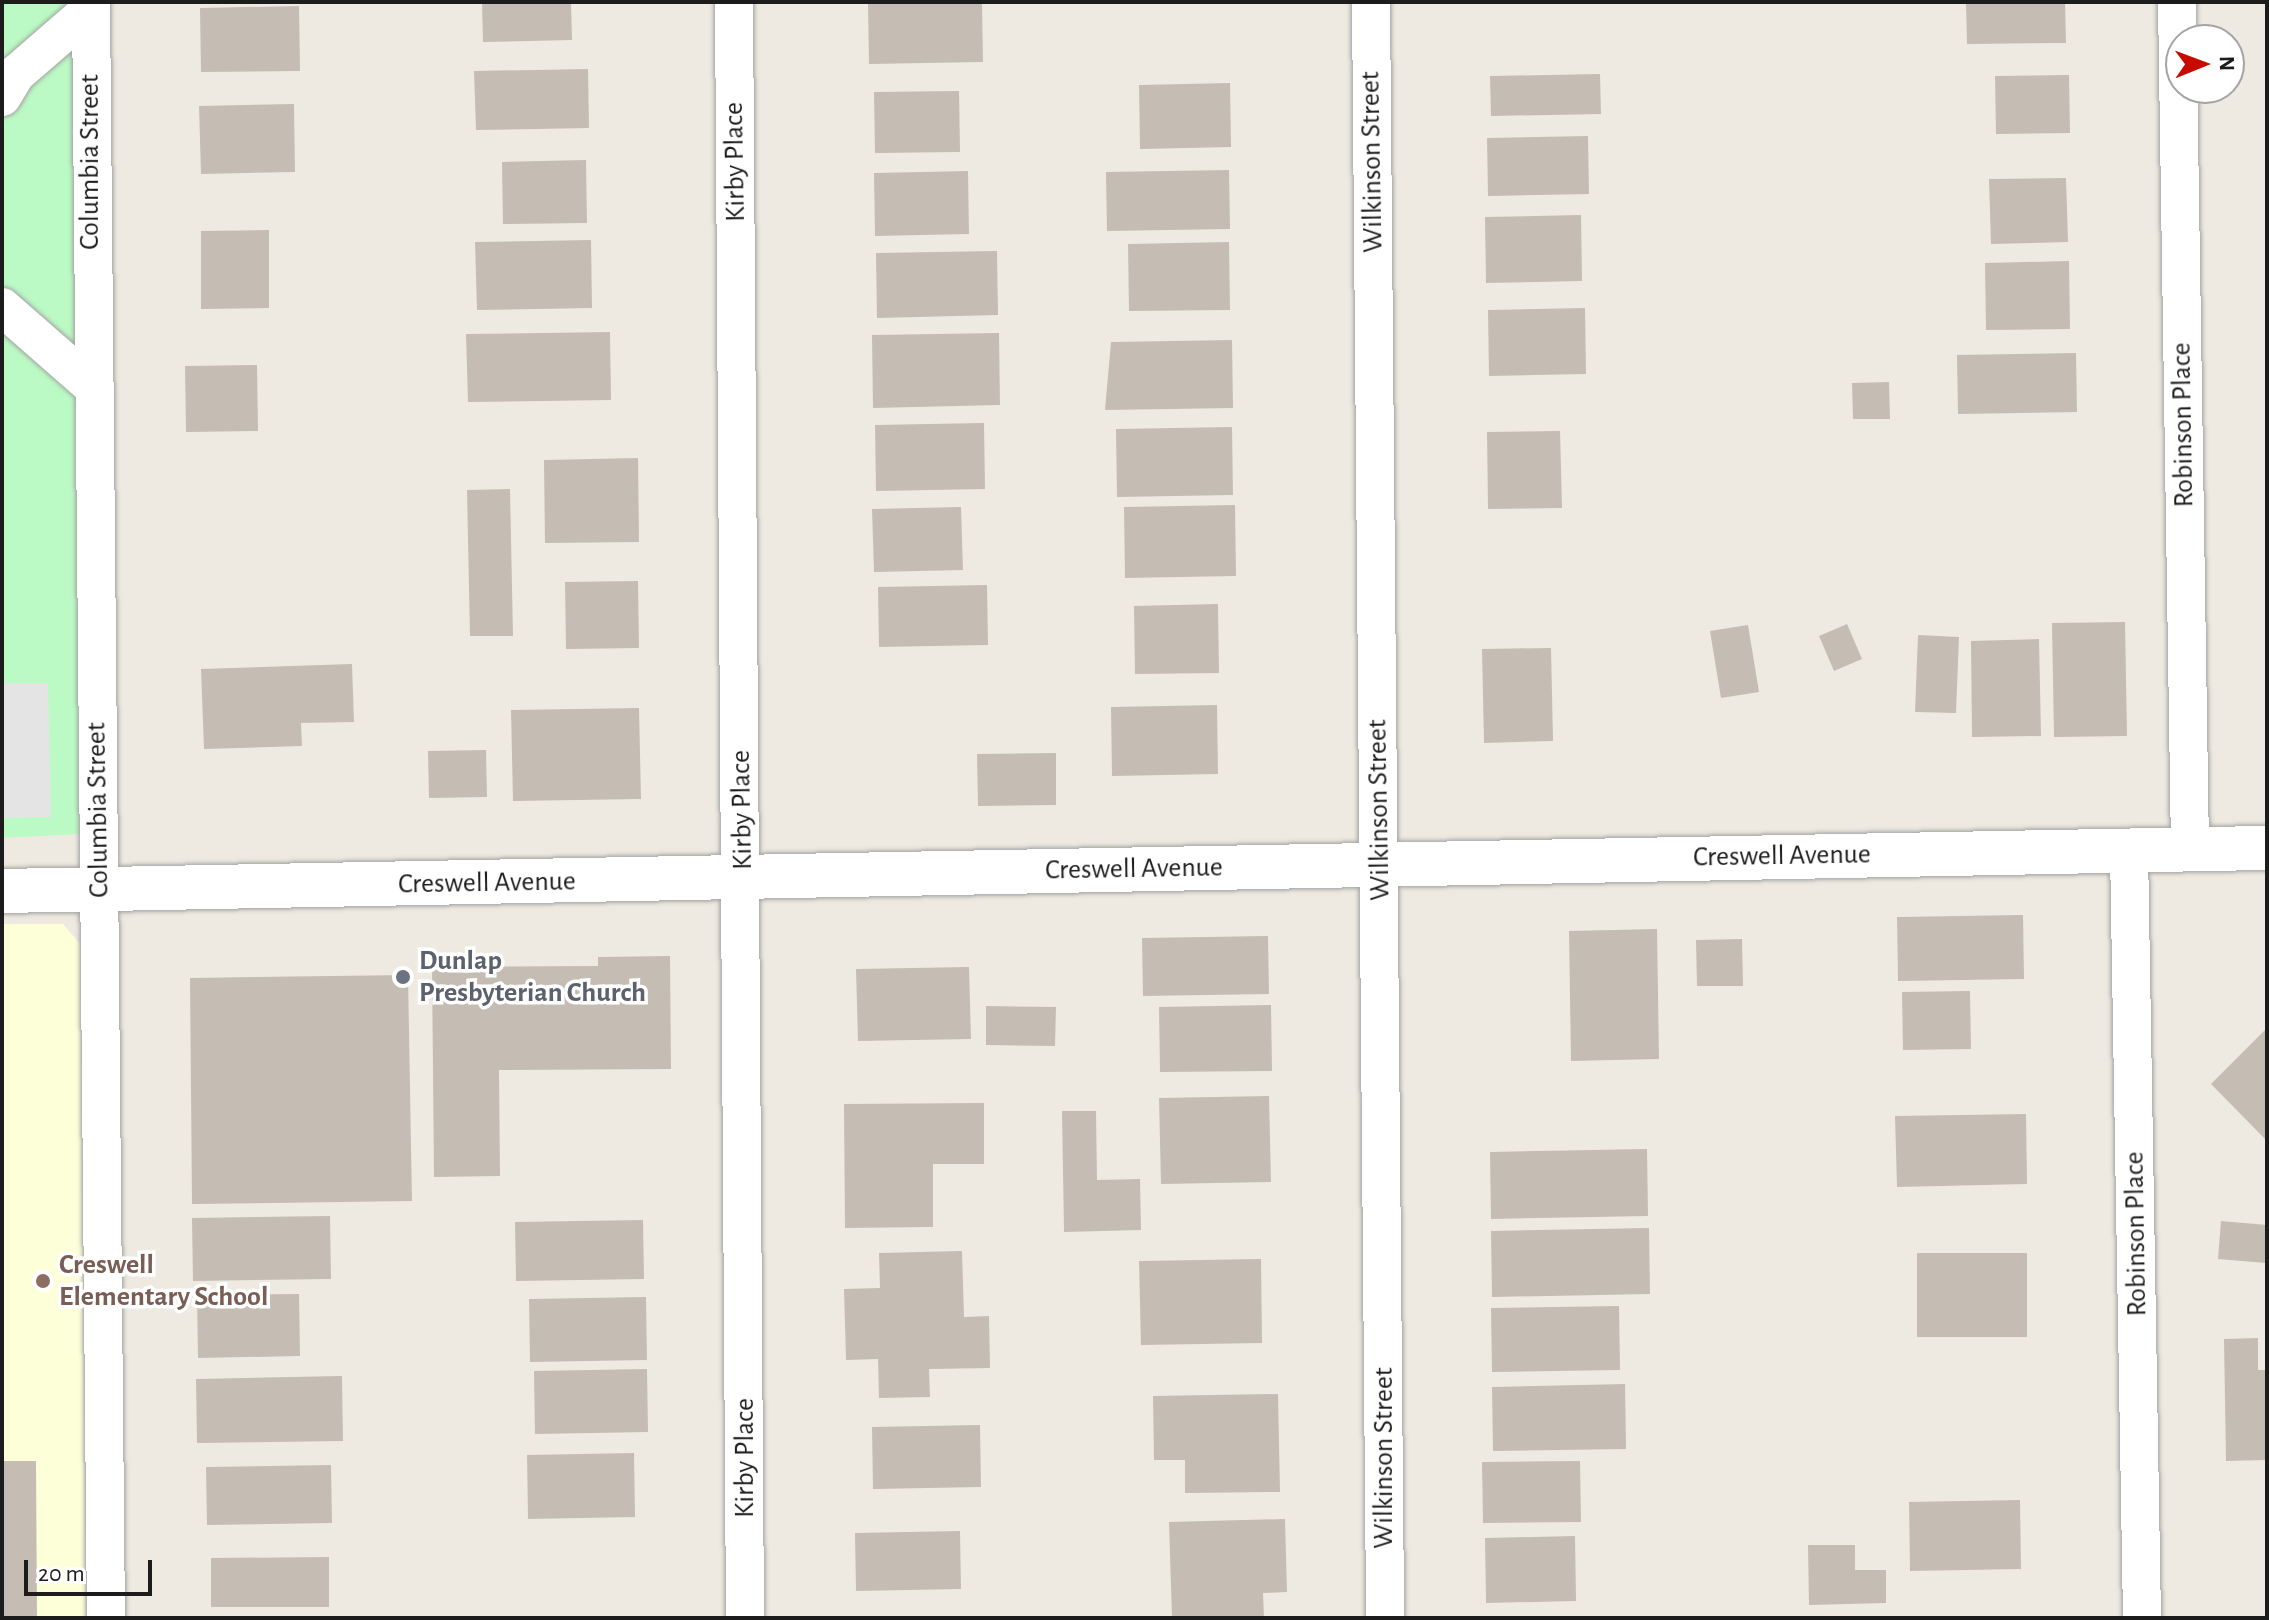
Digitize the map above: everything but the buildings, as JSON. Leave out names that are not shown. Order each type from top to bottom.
[{"type":"street","name":"Kirby Place","points":[[734,2],[745,1618]]},
{"type":"street","name":"Wilkinson Street","points":[[1371,2],[1385,1618]]},
{"type":"street","name":"Robinson Place","points":[[2177,2],[2190,849]]},
{"type":"street","points":[[2,97],[16,74],[91,6]]},
{"type":"street","name":"Columbia Street","points":[[91,6],[90,384],[100,890],[106,1618]]},
{"type":"street","points":[[2,307],[90,384]]},
{"type":"street","name":"Creswell Avenue","points":[[2,891],[2267,848]]},
{"type":"street","name":"Robinson Place","points":[[2129,850],[2142,1618]]},
{"type":"shaded area","points":[[2,683],[48,683],[51,817],[2,818]]},
{"type":"shaded area","name":"Creswell Elementary School","points":[[2,924],[63,924],[80,944],[86,1618],[2,1618]]},
{"type":"green space","points":[[2,2],[76,2],[81,834],[2,838]]},
{"type":"place","name":"Dunlap Presbyterian Church","points":[[403,977]]},
{"type":"place","name":"Creswell Elementary School","points":[[43,1281]]}]
